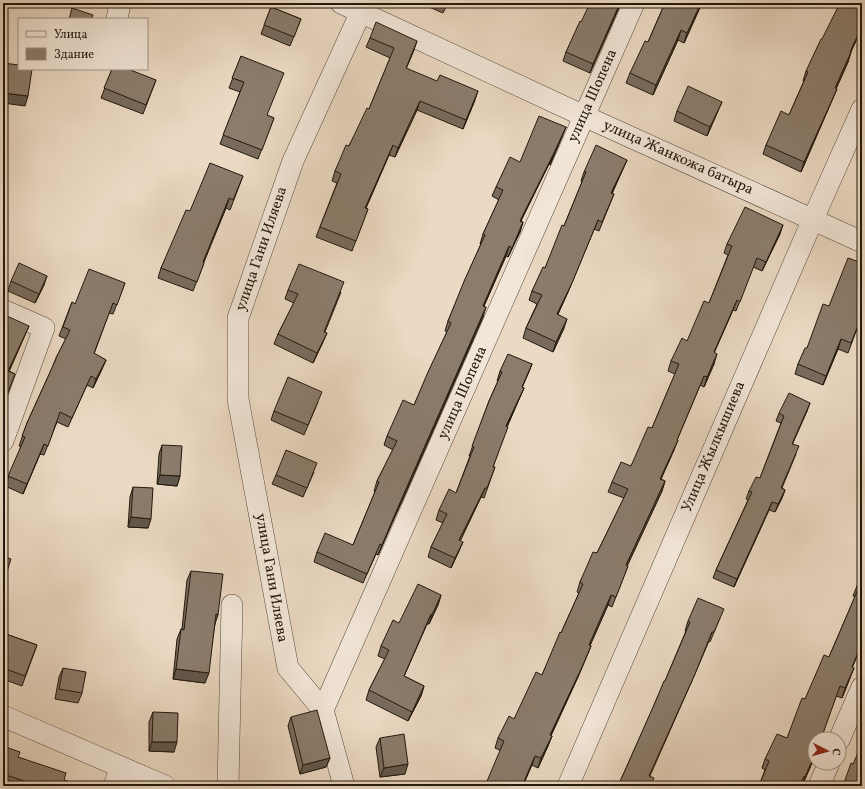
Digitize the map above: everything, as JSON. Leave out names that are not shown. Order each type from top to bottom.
[{"type":"street","points":[[117,18],[120,3]]},
{"type":"street","name":"улица Жанкожа батыра","points":[[341,3],[363,8],[584,116],[862,242]]},
{"type":"street","name":"улица Шопена","points":[[323,710],[634,3]]},
{"type":"street","name":"улица Гани Иляева","points":[[323,710],[288,668],[238,399],[238,318],[293,161],[363,8]]},
{"type":"street","name":"Улица Жылкышиева","points":[[568,786],[862,109]]},
{"type":"street","points":[[3,310],[44,328],[3,441]]},
{"type":"street","points":[[228,786],[232,605]]},
{"type":"street","points":[[843,731],[862,687]]},
{"type":"street","points":[[323,710],[344,786]]},
{"type":"street","points":[[3,716],[117,776],[165,786]]},
{"type":"street","points":[[819,786],[826,771]]},
{"type":"building","points":[[590,3],[620,3],[593,64],[566,52]]},
{"type":"building","points":[[665,3],[701,3],[687,33],[681,30],[656,85],[630,73],[645,41],[648,42]]},
{"type":"building","points":[[840,3],[862,3],[862,26],[835,88],[837,89],[804,162],[766,145],[781,111],[789,115],[808,72],[806,71]]},
{"type":"building","points":[[271,7],[301,19],[294,37],[264,25]]},
{"type":"building","points":[[72,8],[93,15],[92,18],[69,18]]},
{"type":"building","points":[[376,22],[417,41],[406,68],[437,81],[440,75],[478,91],[466,120],[420,101],[398,148],[393,145],[365,208],[368,209],[356,241],[320,227],[341,174],[335,171],[346,145],[349,146],[367,108],[369,109],[394,48],[370,38]]},
{"type":"building","points":[[241,56],[284,73],[267,115],[274,118],[262,150],[223,135],[244,82],[232,78]]},
{"type":"building","points":[[3,63],[18,65],[18,70],[32,70],[28,96],[3,93]]},
{"type":"building","points":[[112,70],[131,70],[156,80],[146,105],[104,88]]},
{"type":"building","points":[[688,86],[722,102],[710,127],[677,111]]},
{"type":"building","points":[[539,116],[566,127],[520,221],[523,222],[512,248],[509,246],[483,306],[486,307],[382,545],[380,544],[367,574],[317,552],[325,533],[353,545],[379,482],[377,481],[397,441],[387,436],[403,400],[414,405],[451,323],[448,321],[485,235],[483,234],[503,190],[496,187],[510,157],[520,162]]},
{"type":"building","points":[[596,145],[627,160],[611,193],[614,194],[602,222],[598,220],[572,283],[557,314],[567,319],[556,342],[526,328],[542,295],[532,291],[543,267],[545,268],[562,225],[564,226],[586,172],[584,172]]},
{"type":"building","points":[[210,163],[243,176],[233,200],[229,198],[203,262],[204,263],[197,282],[161,268],[186,210],[190,211]]},
{"type":"building","points":[[745,207],[783,225],[766,262],[757,258],[740,302],[737,300],[714,352],[717,354],[707,377],[704,376],[678,440],[660,479],[665,481],[626,565],[628,566],[616,597],[611,595],[589,645],[591,646],[582,667],[550,735],[552,736],[541,758],[535,756],[522,786],[485,786],[504,741],[498,738],[509,716],[514,719],[536,672],[542,675],[560,632],[561,633],[583,584],[580,582],[593,552],[597,553],[628,489],[612,482],[621,462],[631,466],[648,427],[652,428],[679,364],[671,361],[682,338],[687,341],[704,301],[709,303],[732,246],[727,244]]},
{"type":"building","points":[[848,258],[862,263],[861,318],[851,343],[841,339],[826,376],[798,364],[805,348],[807,348],[823,304],[829,306]]},
{"type":"building","points":[[19,263],[47,276],[39,294],[11,281]]},
{"type":"building","points":[[299,264],[344,282],[324,332],[327,333],[317,353],[278,334],[298,294],[288,290]]},
{"type":"building","points":[[89,269],[125,283],[117,305],[113,303],[94,353],[106,360],[96,379],[91,376],[72,418],[60,412],[48,446],[44,444],[27,484],[8,476],[25,437],[22,436],[27,423],[70,330],[63,327],[72,302],[75,304]]},
{"type":"building","points":[[7,316],[29,326],[8,371],[15,374],[5,400],[3,400],[3,326]]},
{"type":"building","points":[[508,354],[532,364],[522,387],[524,388],[506,426],[508,427],[487,488],[485,488],[459,540],[463,542],[455,558],[431,547],[447,514],[439,510],[449,489],[456,493],[474,447],[472,446],[489,401],[502,372],[500,371]]},
{"type":"building","points":[[288,377],[322,392],[308,425],[274,411]]},
{"type":"building","points":[[789,393],[810,403],[792,444],[799,446],[781,488],[785,490],[778,504],[772,502],[737,579],[716,570],[752,492],[749,491],[756,477],[760,478],[784,416],[779,413]]},
{"type":"building","points":[[162,445],[182,446],[180,476],[160,475]]},
{"type":"building","points":[[286,450],[317,463],[307,488],[276,475]]},
{"type":"building","points":[[133,487],[153,488],[151,519],[131,517]]},
{"type":"building","points":[[3,556],[11,559],[3,584]]},
{"type":"building","points":[[191,571],[223,574],[218,615],[216,614],[209,673],[176,669],[181,629],[184,630]]},
{"type":"building","points":[[862,576],[862,643],[852,667],[854,668],[845,688],[840,686],[824,731],[807,731],[808,771],[805,777],[804,776],[800,786],[759,786],[769,761],[765,759],[777,734],[787,738],[802,698],[805,699],[824,655],[829,657],[859,587],[857,586]]},
{"type":"building","points":[[418,584],[441,595],[432,615],[431,614],[404,676],[424,686],[412,712],[369,690],[389,650],[381,646],[393,620],[399,623]]},
{"type":"building","points":[[698,598],[724,609],[714,632],[712,632],[695,674],[649,776],[654,778],[651,786],[618,786],[665,681],[690,622],[688,621]]},
{"type":"building","points":[[3,633],[37,645],[25,676],[3,668]]},
{"type":"building","points":[[63,668],[86,672],[82,693],[59,689]]},
{"type":"building","points":[[317,710],[330,758],[303,765],[291,717]]},
{"type":"building","points":[[153,712],[178,713],[177,742],[152,742]]},
{"type":"building","points":[[404,734],[408,764],[384,768],[380,738]]},
{"type":"building","points":[[862,744],[862,786],[843,786],[851,763],[853,764]]},
{"type":"building","points":[[3,746],[20,752],[18,757],[66,773],[64,780],[80,786],[25,786],[27,782],[3,774]]}]
